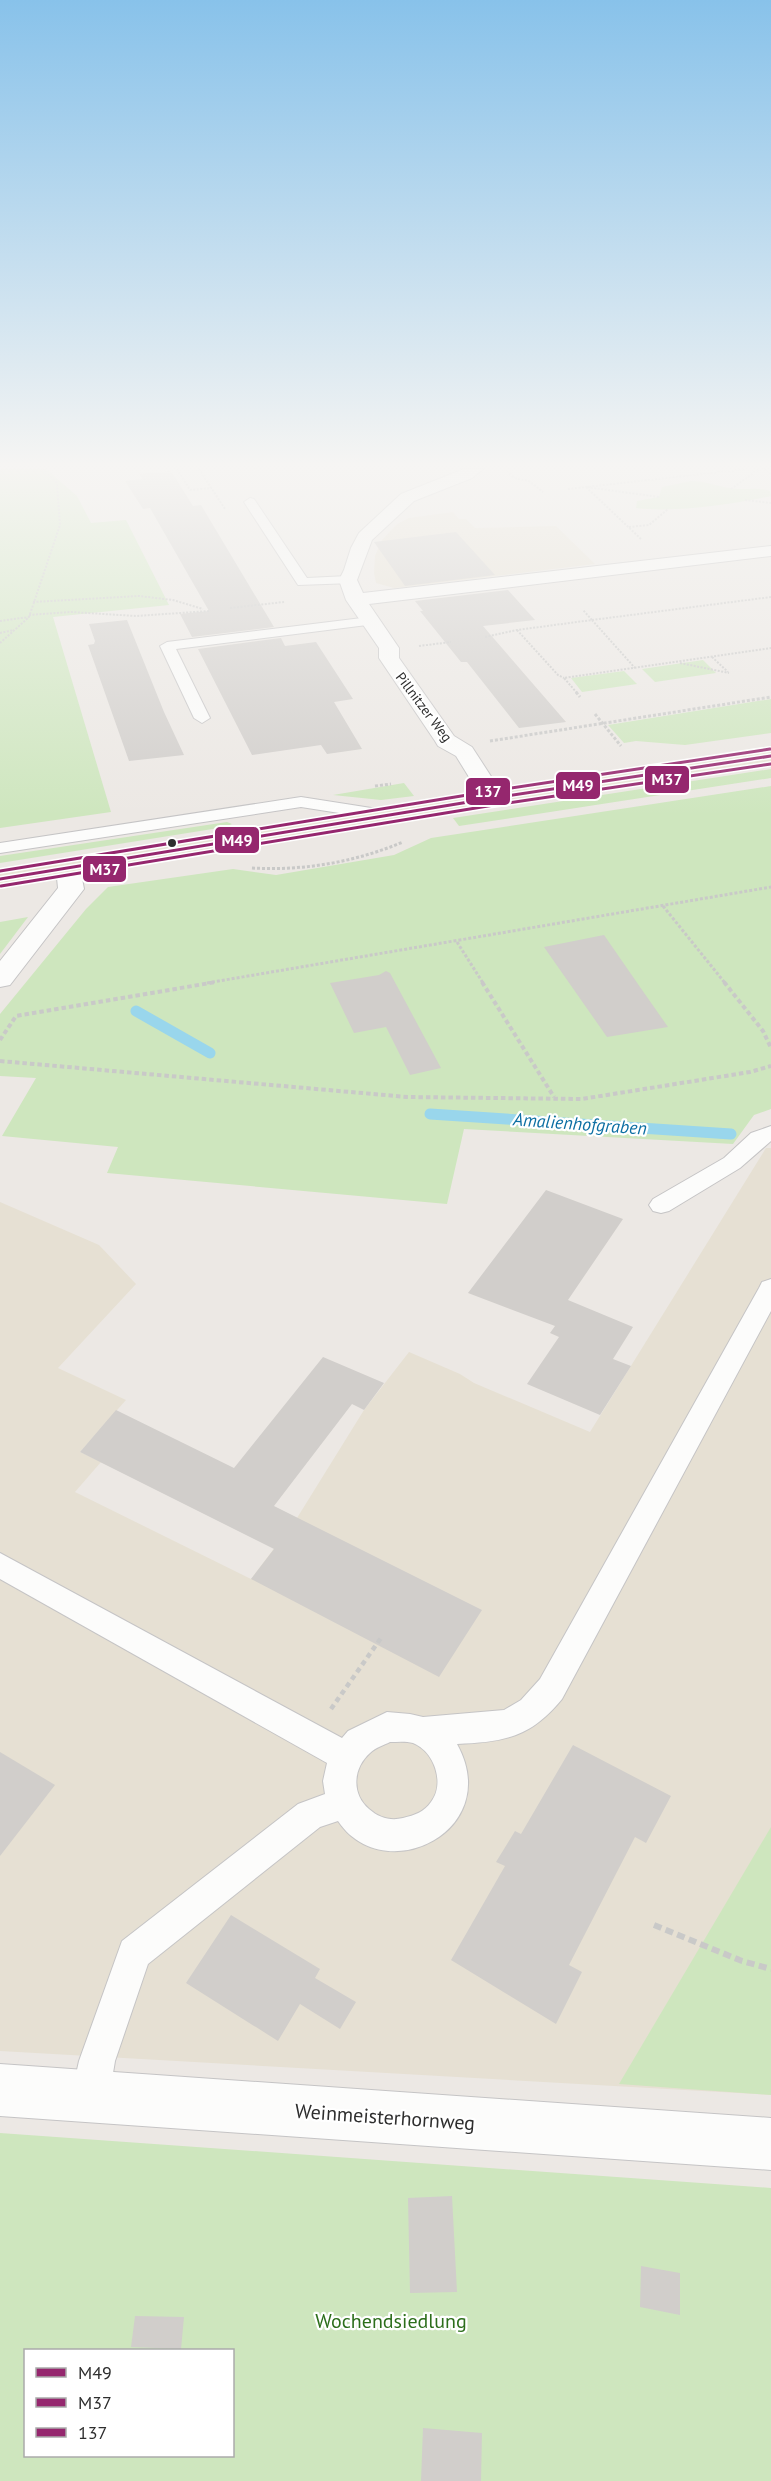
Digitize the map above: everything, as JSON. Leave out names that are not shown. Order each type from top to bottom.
[{"type":"main road","points":[[0,879],[384,815],[771,756]]},
{"type":"street","name":"Pillnitzer Weg","points":[[350,585],[356,600],[389,648],[389,658],[446,741],[464,752],[494,798]]},
{"type":"street","points":[[356,600],[485,585]]},
{"type":"street","points":[[0,979],[71,889],[68,868]]},
{"type":"street","name":"Weinmeisterhornweg","points":[[0,2090],[771,2144]]},
{"type":"lane","points":[[202,718],[166,646],[370,621]]},
{"type":"lane","points":[[0,848],[301,801],[384,815]]},
{"type":"lane","points":[[661,1205],[732,1163],[759,1137],[771,1133]]},
{"type":"lane","points":[[422,1732],[503,1724],[529,1713],[551,1689],[771,1288]]},
{"type":"lane","points":[[0,1565],[344,1756]]},
{"type":"lane","points":[[387,1727],[405,1727],[422,1732],[438,1743],[449,1758],[454,1776],[452,1795],[444,1812],[430,1825],[412,1834],[391,1835],[372,1831],[355,1819],[344,1804],[339,1788],[339,1771],[344,1756],[355,1742],[370,1732],[387,1727]]},
{"type":"lane","points":[[90,2097],[97,2061],[134,1953],[309,1815],[344,1804]]},
{"type":"path","points":[[0,643],[29,616],[39,585]]},
{"type":"path","points":[[0,621],[71,612],[136,616],[209,611],[173,600],[139,596],[33,602]]},
{"type":"path","points":[[485,637],[517,630],[771,597]]},
{"type":"path","points":[[231,608],[284,602]]},
{"type":"path","points":[[583,610],[635,668]]},
{"type":"path","points":[[0,633],[16,629]]},
{"type":"path","points":[[517,630],[580,697]]},
{"type":"path","points":[[411,647],[451,642]]},
{"type":"path","points":[[564,678],[771,648]]},
{"type":"path","points":[[675,662],[729,673],[712,657]]},
{"type":"path","points":[[482,742],[771,697]]},
{"type":"path","points":[[595,714],[621,746]]},
{"type":"path","points":[[0,1040],[16,1016],[771,887]]},
{"type":"path","points":[[662,906],[763,1031],[771,1048]]},
{"type":"path","points":[[457,942],[554,1097]]},
{"type":"path","points":[[0,1061],[407,1097],[582,1099],[750,1072],[771,1066]]},
{"type":"path","points":[[312,1737],[381,1638]]},
{"type":"path","points":[[654,1924],[742,1961],[771,1969]]},
{"type":"shaded area","points":[[382,585],[421,585],[394,588]]},
{"type":"shaded area","points":[[766,1148],[771,1148],[771,2095],[0,2051],[0,1202],[99,1245],[136,1284],[58,1368],[126,1400],[80,1452],[101,1462],[75,1492],[251,1579],[297,1518],[364,1410],[409,1352],[460,1374],[474,1383],[590,1432]]},
{"type":"green space","points":[[0,585],[159,585],[169,605],[53,617],[111,812],[0,828]]},
{"type":"green space","points":[[703,660],[716,673],[655,682],[642,669]]},
{"type":"green space","points":[[624,671],[637,684],[582,692],[571,678]]},
{"type":"green space","points":[[771,699],[771,733],[685,745],[636,741],[624,743],[608,725]]},
{"type":"green space","points":[[771,769],[771,778],[459,826],[453,818]]},
{"type":"green space","points":[[404,783],[414,796],[381,800],[333,795]]},
{"type":"green space","points":[[771,786],[771,1109],[754,1115],[733,1144],[464,1129],[447,1204],[107,1173],[118,1147],[2,1136],[36,1078],[0,1076],[0,1014],[86,909],[108,887],[233,869],[276,875],[394,855],[431,838]]},
{"type":"green space","points":[[227,822],[232,824],[0,863],[0,856]]},
{"type":"green space","points":[[28,917],[0,954],[0,922]]},
{"type":"green space","points":[[771,1827],[771,2095],[619,2084]]},
{"type":"green space","name":"Wochendsiedlung","points":[[0,2133],[771,2188],[771,2481],[0,2481]]},
{"type":"building","points":[[194,585],[249,585],[274,627],[192,637],[180,614],[209,611]]},
{"type":"building","points":[[508,590],[535,620],[483,626],[566,722],[519,728],[467,662],[461,662],[420,611],[423,611],[415,601]]},
{"type":"building","points":[[127,620],[184,755],[129,761],[88,645],[94,644],[95,641],[89,624]]},
{"type":"building","points":[[281,638],[285,646],[316,642],[353,699],[334,702],[362,749],[327,754],[321,745],[252,755],[198,649]]},
{"type":"building","points":[[604,935],[668,1027],[607,1037],[544,947]]},
{"type":"building","points":[[386,971],[390,973],[441,1068],[410,1075],[386,1027],[354,1033],[330,983],[379,975]]},
{"type":"building","points":[[546,1190],[623,1219],[568,1300],[633,1327],[613,1359],[631,1366],[600,1415],[527,1384],[559,1337],[550,1333],[555,1326],[468,1293]]},
{"type":"building","points":[[323,1357],[384,1383],[364,1410],[352,1404],[274,1506],[482,1610],[439,1677],[251,1579],[274,1549],[80,1452],[116,1410],[234,1468]]},
{"type":"building","points":[[573,1745],[671,1796],[646,1843],[635,1837],[569,1965],[582,1972],[556,2024],[451,1960],[505,1866],[496,1862],[515,1831],[521,1834]]},
{"type":"building","points":[[0,1752],[55,1785],[0,1856]]},
{"type":"building","points":[[231,1915],[320,1969],[315,1978],[356,2002],[340,2029],[300,2004],[278,2041],[186,1983]]},
{"type":"building","points":[[452,2196],[457,2292],[410,2293],[408,2198]]},
{"type":"building","points":[[641,2266],[680,2273],[680,2315],[640,2307]]},
{"type":"building","points":[[135,2316],[184,2317],[181,2349],[131,2347]]},
{"type":"building","points":[[423,2428],[482,2433],[481,2481],[421,2481]]},
{"type":"waterway","name":"Amalienhofgraben","points":[[136,1011],[210,1053]]},
{"type":"waterway","name":"Amalienhofgraben","points":[[430,1114],[731,1134]]},
{"type":"transit line","name":"137","points":[[0,871],[492,791],[770,749]]},
{"type":"transit line","name":"M49","points":[[0,879],[493,798],[771,756]]},
{"type":"transit line","name":"M37","points":[[1,886],[494,805],[771,764]]}]
